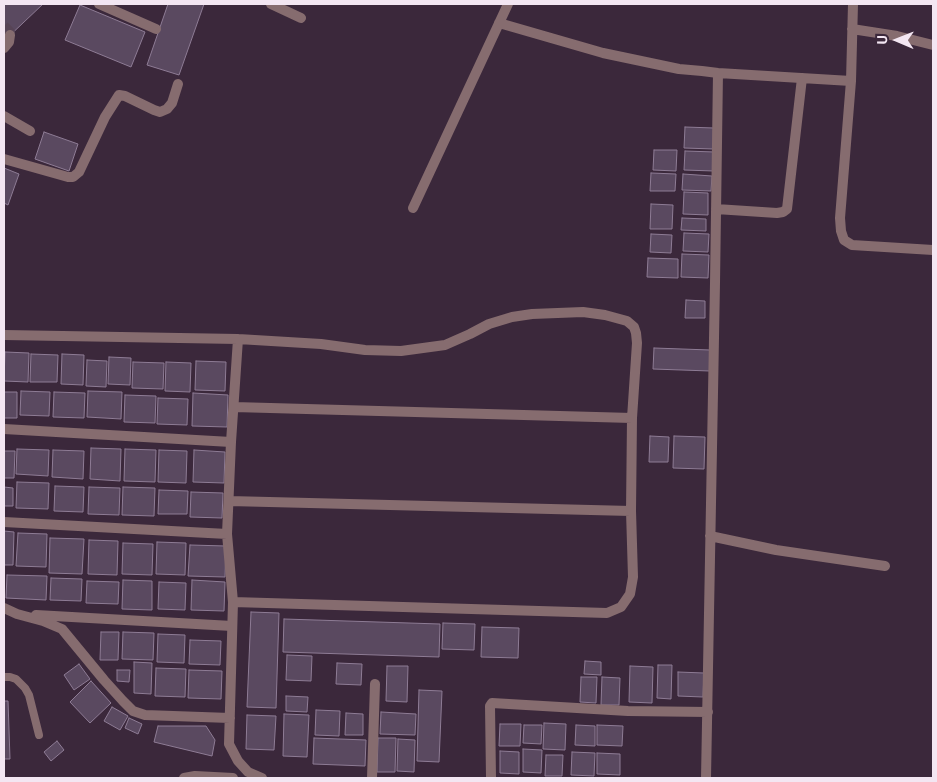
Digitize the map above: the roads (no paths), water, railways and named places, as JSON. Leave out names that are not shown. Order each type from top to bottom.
[{"type":"street","points":[[99,4],[156,28]]},
{"type":"street","points":[[271,4],[301,18]]},
{"type":"street","points":[[413,208],[508,4]]},
{"type":"street","points":[[853,4],[851,81],[840,218],[841,231],[844,240],[852,245],[933,250]]},
{"type":"street","points":[[499,23],[603,52],[679,69],[718,74],[851,81]]},
{"type":"street","points":[[852,29],[933,44]]},
{"type":"street","points":[[4,48],[9,42],[10,35]]},
{"type":"street","points":[[706,778],[718,74]]},
{"type":"street","points":[[716,209],[777,213],[783,212],[786,208],[802,78]]},
{"type":"street","points":[[4,159],[73,177],[78,172],[119,95],[160,112],[165,110],[172,102],[178,84]]},
{"type":"street","points":[[4,116],[30,131]]},
{"type":"street","points":[[4,335],[238,339],[321,344],[365,350],[401,351],[444,345],[489,324],[512,317],[532,314],[583,312],[606,315],[626,321],[634,327],[637,343],[632,418],[631,511],[633,577],[630,594],[621,607],[607,613],[233,602]]},
{"type":"street","points":[[238,339],[227,534],[233,602],[229,744],[238,761],[248,772],[262,778]]},
{"type":"street","points":[[234,407],[632,418]]},
{"type":"street","points":[[4,429],[231,442]]},
{"type":"street","points":[[229,501],[631,511]]},
{"type":"street","points":[[4,522],[227,534]]},
{"type":"street","points":[[710,536],[776,550],[885,566]]},
{"type":"street","points":[[4,608],[62,629],[122,702],[134,711],[145,715],[230,718]]},
{"type":"street","points":[[17,614],[232,626]]},
{"type":"street","points":[[372,778],[374,684]]},
{"type":"street","points":[[491,778],[490,706],[492,703],[628,711],[708,712]]},
{"type":"street","points":[[184,778],[195,776],[233,778]]},
{"type":"lane","points":[[4,677],[16,679],[25,688],[29,695],[39,735]]},
{"type":"tunnel","points":[[4,26],[10,32],[10,35]]}]
